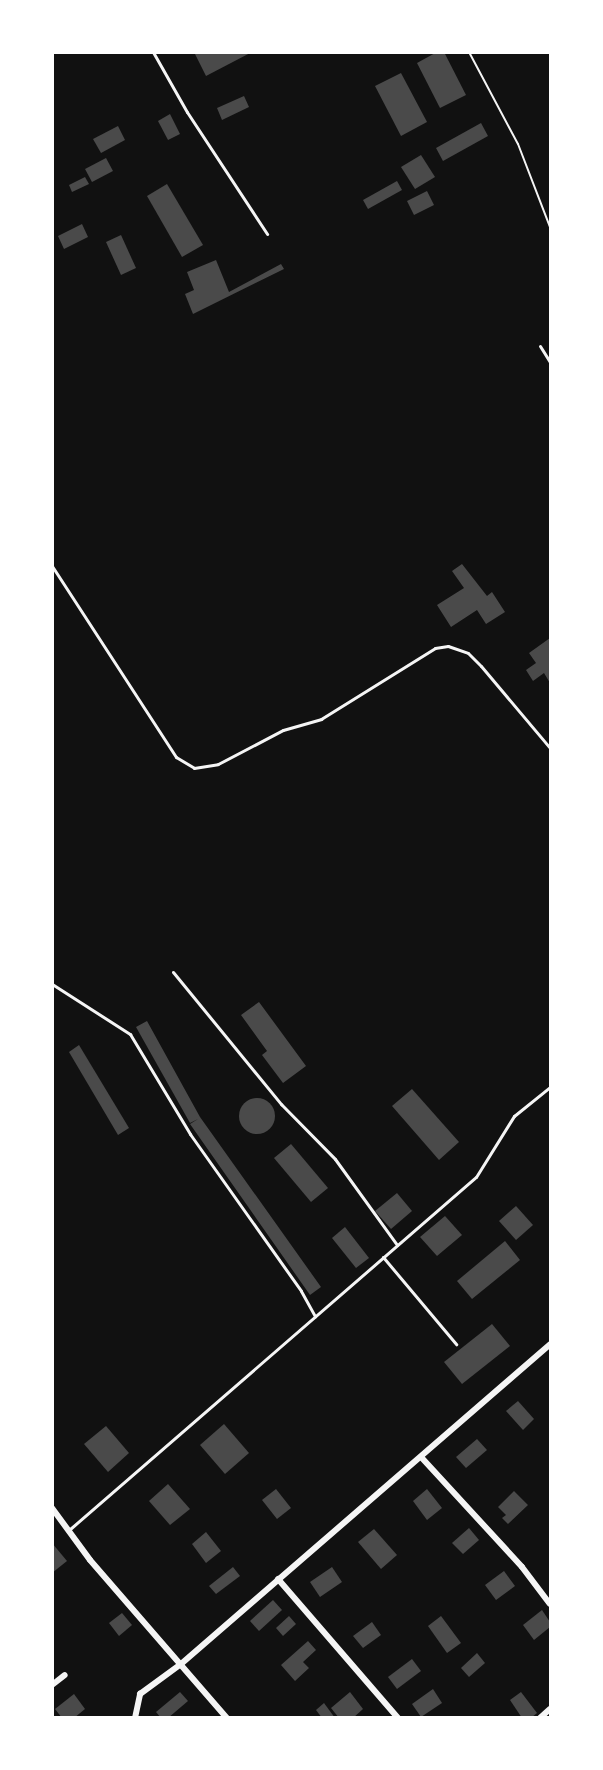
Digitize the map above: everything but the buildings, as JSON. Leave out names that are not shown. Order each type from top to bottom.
[{"type":"street","points":[[135,1718],[140,1694],[181,1664],[550,1344]]},
{"type":"street","points":[[421,1457],[522,1567],[550,1604]]},
{"type":"street","points":[[53,1507],[90,1560],[226,1718]]},
{"type":"street","points":[[278,1579],[398,1718]]},
{"type":"street","points":[[52,1685],[65,1675]]},
{"type":"street","points":[[540,1718],[550,1709]]},
{"type":"lane","points":[[153,52],[186,112],[267,234]]},
{"type":"lane","points":[[540,346],[550,362]]},
{"type":"lane","points":[[52,566],[176,757],[194,768],[218,764],[283,730],[321,719],[435,648],[448,646],[468,653],[481,666],[550,748]]},
{"type":"lane","points":[[173,972],[281,1104],[335,1159],[397,1245]]},
{"type":"lane","points":[[52,984],[130,1034],[190,1134],[301,1291],[316,1316]]},
{"type":"lane","points":[[70,1529],[476,1177],[514,1116],[550,1087]]},
{"type":"lane","points":[[383,1257],[456,1344]]},
{"type":"path","points":[[469,52],[518,144],[550,227]]}]
